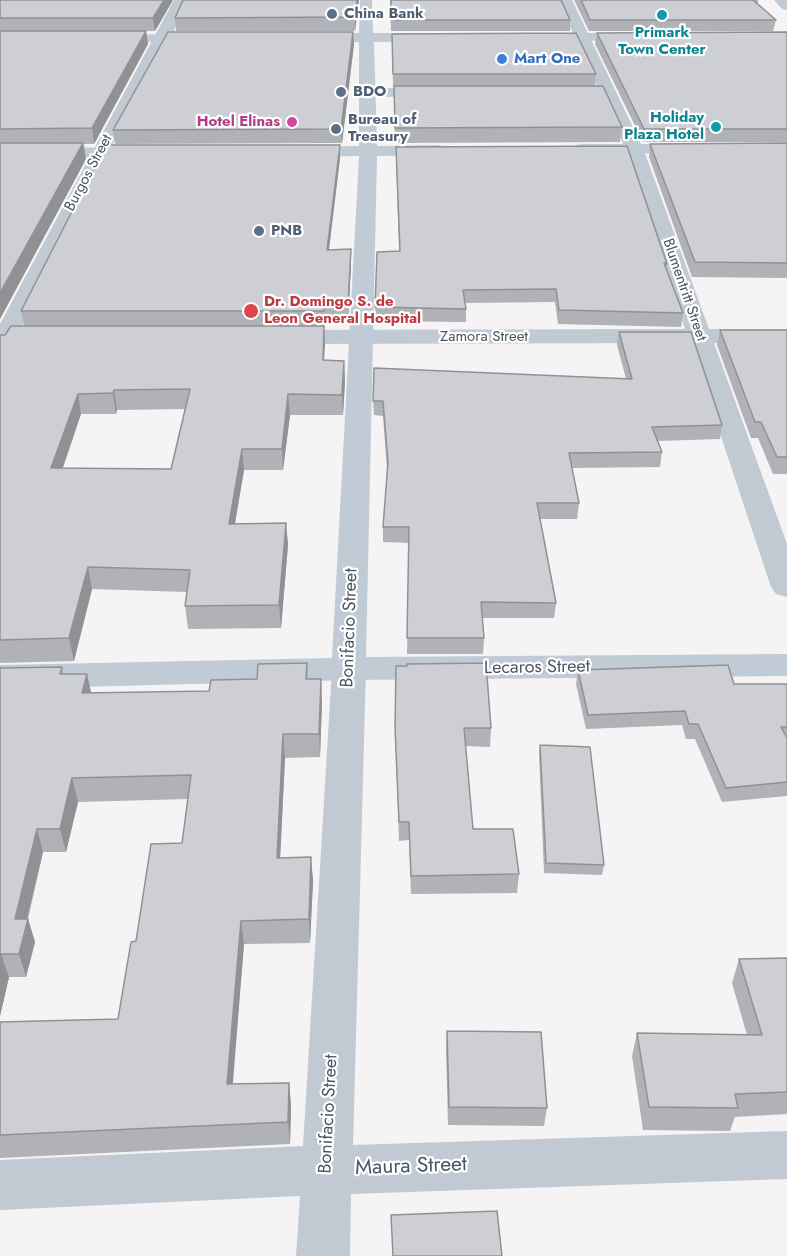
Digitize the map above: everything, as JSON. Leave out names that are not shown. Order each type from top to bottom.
[{"type":"street","name":"Burgos Street","points":[[2,340],[99,153],[164,39],[181,0]]},
{"type":"street","name":"Bonifacio Street","points":[[323,1256],[349,669],[368,151],[366,0]]},
{"type":"street","name":"Blumentritt Street","points":[[565,0],[583,37],[601,93],[634,148],[787,587]]},
{"type":"street","points":[[781,0],[787,6]]},
{"type":"street","points":[[295,38],[447,37]]},
{"type":"street","points":[[515,37],[655,37]]},
{"type":"street","points":[[93,38],[223,39]]},
{"type":"street","points":[[366,93],[458,93]]},
{"type":"street","points":[[565,149],[787,148]]},
{"type":"street","points":[[274,152],[460,150]]},
{"type":"street","points":[[0,152],[169,152]]},
{"type":"street","points":[[2,340],[29,336]]},
{"type":"street","name":"Zamora Street","points":[[255,337],[787,336]]},
{"type":"street","name":"Lecaros Street","points":[[0,677],[349,669],[787,665]]},
{"type":"street","name":"Maura Street","points":[[0,1185],[326,1170],[787,1155]]},
{"type":"building","points":[[0,0],[164,0],[153,18],[0,18]]},
{"type":"building","points":[[183,0],[357,0],[355,17],[175,18]]},
{"type":"building","points":[[391,0],[561,0],[570,20],[391,20]]},
{"type":"building","name":"Primark Town Center","points":[[581,0],[753,0],[776,20],[590,20]]},
{"type":"building","points":[[0,31],[146,31],[92,128],[0,129]]},
{"type":"building","points":[[168,32],[353,32],[341,129],[113,130]]},
{"type":"building","points":[[787,32],[787,129],[644,129],[597,33]]},
{"type":"building","points":[[576,33],[596,74],[393,74],[392,34]]},
{"type":"building","points":[[394,86],[603,86],[622,127],[395,128]]},
{"type":"building","points":[[0,143],[83,143],[0,293]]},
{"type":"building","points":[[787,143],[787,263],[695,262],[650,144]]},
{"type":"building","points":[[106,145],[340,145],[327,250],[351,249],[348,304],[325,304],[324,311],[21,311]]},
{"type":"building","points":[[627,146],[667,264],[664,263],[683,313],[559,310],[556,289],[463,290],[466,309],[375,307],[377,252],[400,251],[396,147]]},
{"type":"building","points":[[11,326],[324,326],[323,360],[344,361],[342,395],[288,394],[282,449],[242,449],[229,524],[286,523],[279,605],[185,606],[190,570],[88,567],[69,638],[0,640],[0,335],[5,335]],"holes":[[[190,389],[171,469],[51,468],[78,394],[113,393],[114,390]]]},
{"type":"building","points":[[720,330],[787,330],[787,457],[777,457],[761,422],[755,422]]},
{"type":"building","points":[[619,332],[691,332],[722,425],[652,427],[662,452],[569,453],[579,503],[537,503],[556,603],[481,602],[484,638],[407,638],[409,527],[383,527],[388,462],[383,401],[373,401],[374,368],[632,379]]},
{"type":"building","points":[[307,663],[306,679],[321,679],[319,734],[283,734],[277,858],[311,857],[309,919],[241,921],[227,1084],[289,1083],[288,1122],[0,1135],[0,1022],[118,1019],[131,942],[136,941],[151,844],[182,843],[191,775],[72,778],[60,829],[37,829],[15,919],[28,919],[19,954],[1,954],[0,960],[0,668],[62,667],[60,674],[87,674],[82,693],[209,691],[211,680],[257,679],[258,664]]},
{"type":"building","points":[[486,663],[491,728],[464,728],[473,829],[513,829],[519,874],[411,876],[409,822],[399,822],[395,727],[396,666]]},
{"type":"building","points":[[728,665],[734,684],[787,684],[787,727],[781,727],[787,738],[787,782],[726,788],[698,724],[689,724],[685,711],[588,715],[578,670]]},
{"type":"building","points":[[540,745],[590,747],[604,865],[546,863]]},
{"type":"building","points":[[787,958],[787,1092],[735,1094],[738,1108],[649,1107],[637,1033],[762,1035],[739,959]]},
{"type":"building","points":[[447,1031],[541,1032],[547,1108],[449,1107]]},
{"type":"building","points":[[497,1211],[502,1256],[393,1256],[391,1215]]},
{"type":"place","name":"China Bank","points":[[332,14]]},
{"type":"place","name":"Primark Town Center","points":[[662,15]]},
{"type":"place","name":"Mart One","points":[[502,59]]},
{"type":"place","name":"BDO","points":[[341,92]]},
{"type":"place","name":"Hotel Elinas","points":[[292,122]]},
{"type":"place","name":"Holiday Plaza Hotel","points":[[716,127]]},
{"type":"place","name":"Bureau of Treasury","points":[[336,129]]},
{"type":"place","name":"PNB","points":[[259,231]]},
{"type":"place","name":"Dr. Domingo S. de Leon General Hospital","points":[[251,311]]}]
